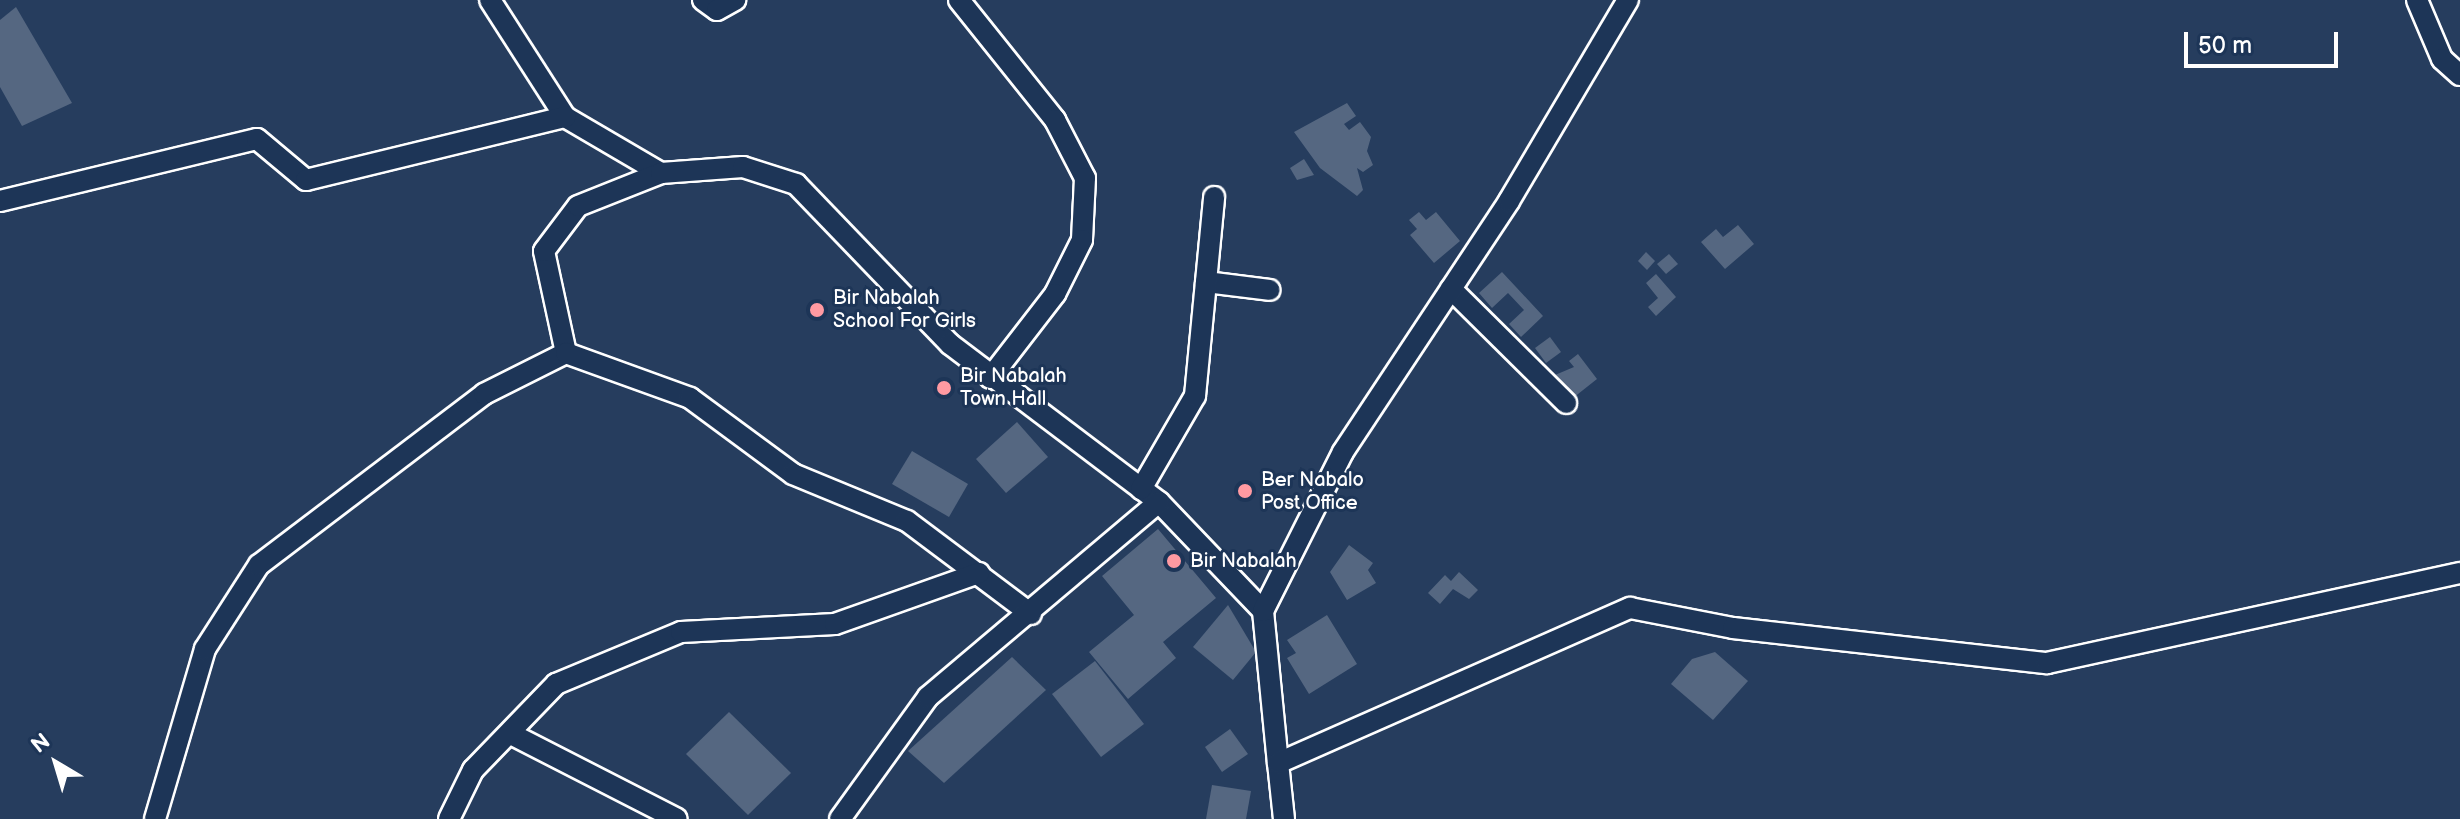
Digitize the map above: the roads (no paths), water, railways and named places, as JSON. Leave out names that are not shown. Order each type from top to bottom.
[{"type":"street","points":[[490,0],[565,117],[661,173]]},
{"type":"street","points":[[703,0],[717,10],[735,0]]},
{"type":"street","points":[[959,0],[1055,120],[1085,178],[1082,240],[1055,294],[990,378]]},
{"type":"street","points":[[1284,819],[1263,611],[1343,452],[1451,289],[1628,0]]},
{"type":"street","points":[[2417,0],[2442,59],[2460,75]]},
{"type":"street","points":[[0,201],[257,139],[306,180],[565,117]]},
{"type":"street","points":[[566,353],[544,251],[578,206],[661,173],[743,167],[796,184],[950,344],[990,378],[1159,502],[1263,611]]},
{"type":"street","points":[[1141,489],[1195,396],[1214,197]]},
{"type":"street","points":[[1206,282],[1270,290]]},
{"type":"street","points":[[1451,289],[1566,403]]},
{"type":"street","points":[[155,819],[205,649],[259,565],[484,394],[566,353],[690,398],[793,474],[907,521],[1031,614]]},
{"type":"street","points":[[840,819],[928,697],[1031,614],[1159,502]]},
{"type":"street","points":[[449,819],[473,770],[556,684],[681,632],[835,624],[979,573]]},
{"type":"street","points":[[1278,763],[1630,608],[1733,628],[2047,663],[2460,573]]},
{"type":"street","points":[[511,734],[677,819]]},
{"type":"place","name":"Bir Nabalah School For Girls","points":[[817,310]]},
{"type":"place","name":"Bir Nabalah Town Hall","points":[[944,388]]},
{"type":"place","name":"Ber Nabalo Post Office","points":[[1245,491]]},
{"type":"place","name":"Bir Nabalah","points":[[1174,561]]}]
